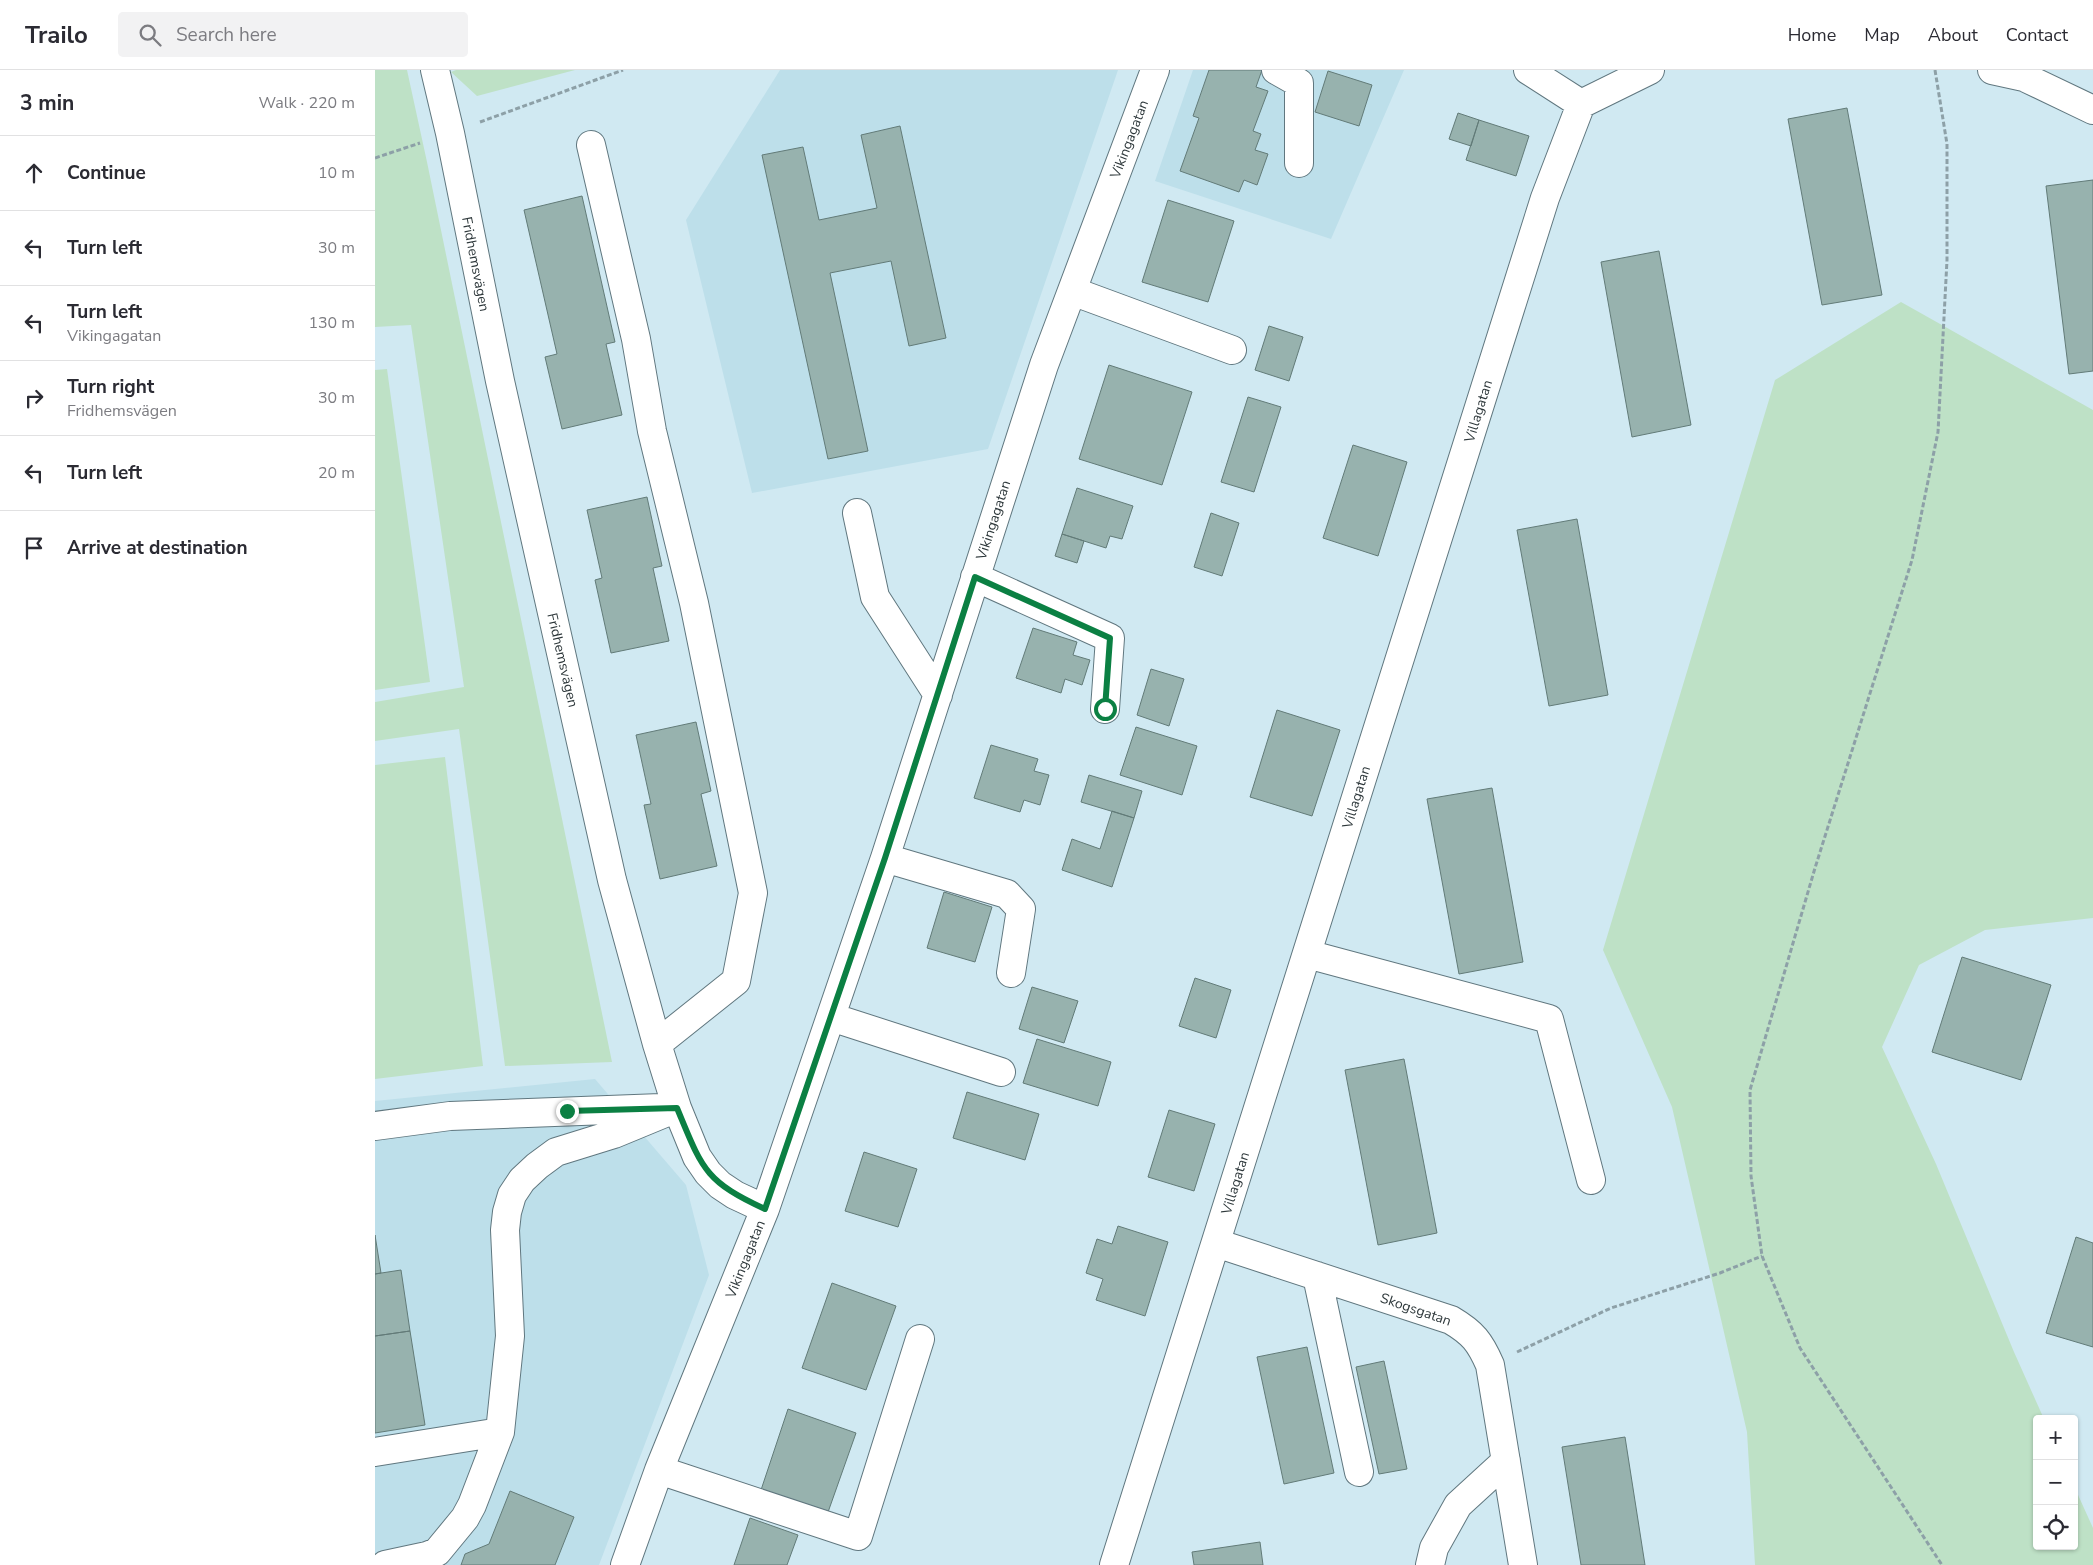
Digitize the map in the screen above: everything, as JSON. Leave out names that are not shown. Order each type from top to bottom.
[{"type":"street","name":"Fridhemsvägen","points":[[435,70],[450,133],[500,381],[612,880],[657,1044],[677,1108],[697,1157],[708,1173],[720,1185],[735,1195],[765,1209]]},
{"type":"street","name":"Vikingagatan","points":[[625,1565],[659,1470],[765,1209],[885,858],[1044,365],[1155,70]]},
{"type":"street","points":[[1277,70],[1299,83],[1299,163]]},
{"type":"street","points":[[1528,70],[1581,104],[1650,70]]},
{"type":"street","points":[[1992,70],[2026,74],[2093,110]]},
{"type":"street","name":"Villagatan","points":[[1114,1565],[1545,198],[1581,104]]},
{"type":"street","points":[[591,145],[636,339],[651,431],[694,603],[753,893],[736,981],[657,1044]]},
{"type":"street","points":[[1072,291],[1232,350]]},
{"type":"street","points":[[857,513],[875,597],[938,695]]},
{"type":"street","points":[[975,577],[1110,638],[1105,709]]},
{"type":"street","points":[[885,858],[1007,894],[1021,908],[1011,973]]},
{"type":"street","points":[[1307,954],[1549,1019],[1591,1180]]},
{"type":"street","points":[[831,1017],[1001,1072]]},
{"type":"street","points":[[375,1126],[450,1116],[677,1108]]},
{"type":"street","points":[[385,1565],[437,1552],[465,1518],[472,1506],[500,1432],[510,1336],[505,1230],[507,1212],[513,1195],[523,1180],[537,1166],[556,1152],[614,1134],[677,1108]]},
{"type":"street","name":"Skogsgatan","points":[[1216,1243],[1451,1320],[1470,1331],[1483,1348],[1490,1365],[1523,1565]]},
{"type":"street","points":[[1317,1276],[1359,1472]]},
{"type":"street","points":[[659,1470],[858,1536],[920,1339]]},
{"type":"street","points":[[375,1452],[500,1432]]},
{"type":"street","points":[[1431,1565],[1433,1548],[1458,1505],[1506,1462]]},
{"type":"path","points":[[375,158],[450,133],[623,70]]},
{"type":"path","points":[[1935,70],[1947,144],[1947,260],[1937,432],[1912,560],[1815,868],[1750,1090],[1751,1176],[1762,1256],[1800,1348],[1942,1565]]},
{"type":"path","points":[[1490,1365],[1611,1308],[1720,1273],[1762,1256]]},
{"type":"shaded area","points":[[780,70],[1118,70],[988,449],[752,493],[686,220]]},
{"type":"shaded area","points":[[1193,70],[1404,70],[1331,239],[1155,181]]},
{"type":"shaded area","points":[[595,1079],[686,1185],[709,1275],[599,1565],[375,1565],[375,1101]]},
{"type":"green space","points":[[375,70],[407,70],[612,1062],[505,1066],[459,729],[375,741],[375,702],[464,687],[411,325],[375,327]]},
{"type":"green space","points":[[456,70],[575,70],[477,96],[451,72]]},
{"type":"green space","points":[[1901,302],[2093,410],[2093,918],[1985,930],[1919,965],[1882,1047],[1936,1164],[2042,1415],[2033,1415],[2033,1550],[2078,1550],[2078,1495],[2093,1528],[2093,1565],[1755,1565],[1747,1432],[1672,1107],[1603,950],[1775,380]]},
{"type":"green space","points":[[387,369],[430,682],[375,690],[375,370]]},
{"type":"green space","points":[[445,757],[483,1066],[375,1079],[375,765]]},
{"type":"building","points":[[1209,70],[1262,70],[1256,87],[1268,91],[1253,131],[1261,134],[1255,150],[1268,154],[1257,185],[1244,180],[1239,192],[1180,171],[1199,118],[1193,116]]},
{"type":"building","points":[[1328,71],[1372,85],[1359,126],[1315,112]]},
{"type":"building","points":[[1847,108],[1882,295],[1822,305],[1788,119]]},
{"type":"building","points":[[1458,113],[1479,120],[1471,146],[1449,139]]},
{"type":"building","points":[[1479,120],[1529,136],[1516,176],[1466,160]]},
{"type":"building","points":[[900,126],[946,338],[909,346],[891,261],[830,273],[868,451],[828,459],[762,155],[803,147],[819,220],[877,208],[861,135]]},
{"type":"building","points":[[2093,180],[2093,371],[2069,374],[2046,186]]},
{"type":"building","points":[[582,196],[615,342],[606,344],[622,415],[562,429],[545,357],[557,354],[524,210]]},
{"type":"building","points":[[1168,200],[1234,221],[1208,302],[1142,282]]},
{"type":"building","points":[[1659,251],[1691,425],[1632,437],[1601,262]]},
{"type":"building","points":[[1269,326],[1303,337],[1289,381],[1255,370]]},
{"type":"building","points":[[1109,365],[1192,392],[1162,485],[1079,459]]},
{"type":"building","points":[[1248,397],[1281,407],[1254,492],[1221,482]]},
{"type":"building","points":[[1353,445],[1407,462],[1378,556],[1323,538]]},
{"type":"building","points":[[1077,488],[1133,506],[1122,539],[1110,536],[1106,548],[1062,534]]},
{"type":"building","points":[[647,497],[662,566],[653,568],[669,641],[611,653],[595,580],[602,578],[587,510]]},
{"type":"building","points":[[1211,513],[1239,523],[1222,576],[1194,567]]},
{"type":"building","points":[[1577,519],[1608,695],[1549,706],[1517,530]]},
{"type":"building","points":[[1062,534],[1084,541],[1077,563],[1055,556]]},
{"type":"building","points":[[1033,628],[1077,642],[1073,655],[1090,660],[1082,685],[1065,679],[1061,693],[1016,678]]},
{"type":"building","points":[[1151,669],[1184,679],[1169,726],[1137,715]]},
{"type":"building","points":[[1277,710],[1340,730],[1312,816],[1250,797]]},
{"type":"building","points":[[696,722],[711,791],[701,794],[717,866],[660,879],[644,805],[651,804],[636,735]]},
{"type":"building","points":[[1136,727],[1197,746],[1182,795],[1120,775]]},
{"type":"building","points":[[991,745],[1038,759],[1034,771],[1049,775],[1040,805],[1024,800],[1020,812],[974,798]]},
{"type":"building","points":[[1089,775],[1142,791],[1134,818],[1081,802]]},
{"type":"building","points":[[1492,788],[1523,962],[1459,974],[1427,799]]},
{"type":"building","points":[[1112,811],[1134,818],[1112,887],[1062,870],[1072,839],[1100,849]]},
{"type":"building","points":[[944,892],[992,907],[975,962],[927,948]]},
{"type":"building","points":[[1962,957],[2051,985],[2021,1080],[1932,1052]]},
{"type":"building","points":[[1195,978],[1231,990],[1216,1038],[1179,1026]]},
{"type":"building","points":[[1032,987],[1078,1001],[1064,1043],[1019,1029]]},
{"type":"building","points":[[1037,1039],[1111,1062],[1098,1106],[1023,1083]]},
{"type":"building","points":[[1404,1059],[1437,1233],[1378,1245],[1345,1070]]},
{"type":"building","points":[[967,1092],[1039,1114],[1025,1160],[953,1138]]},
{"type":"building","points":[[1169,1110],[1215,1124],[1194,1191],[1148,1177]]},
{"type":"building","points":[[864,1152],[917,1169],[898,1227],[845,1211]]},
{"type":"building","points":[[1118,1226],[1168,1242],[1145,1316],[1096,1300],[1103,1279],[1086,1273],[1097,1239],[1112,1244]]},
{"type":"building","points":[[375,1235],[381,1273],[375,1274]]},
{"type":"building","points":[[2076,1237],[2093,1243],[2093,1347],[2046,1333]]},
{"type":"building","points":[[401,1270],[410,1331],[375,1336],[375,1274]]},
{"type":"building","points":[[832,1283],[896,1306],[866,1390],[802,1368]]},
{"type":"building","points":[[410,1331],[425,1425],[375,1433],[375,1336]]},
{"type":"building","points":[[1307,1347],[1334,1473],[1284,1484],[1257,1357]]},
{"type":"building","points":[[1384,1361],[1407,1469],[1379,1474],[1356,1367]]},
{"type":"building","points":[[788,1409],[856,1433],[827,1515],[760,1493]]},
{"type":"building","points":[[1625,1437],[1645,1565],[1581,1565],[1562,1447]]},
{"type":"building","points":[[510,1491],[574,1517],[555,1565],[461,1565],[465,1554],[489,1544]]},
{"type":"building","points":[[750,1518],[798,1535],[787,1565],[734,1565]]},
{"type":"building","points":[[1260,1542],[1263,1565],[1194,1565],[1192,1552]]},
{"type":"route","points":[[567,1111],[677,1108],[697,1157],[708,1173],[720,1185],[735,1195],[765,1209],[885,858],[975,577],[1110,638],[1105,709]]}]
